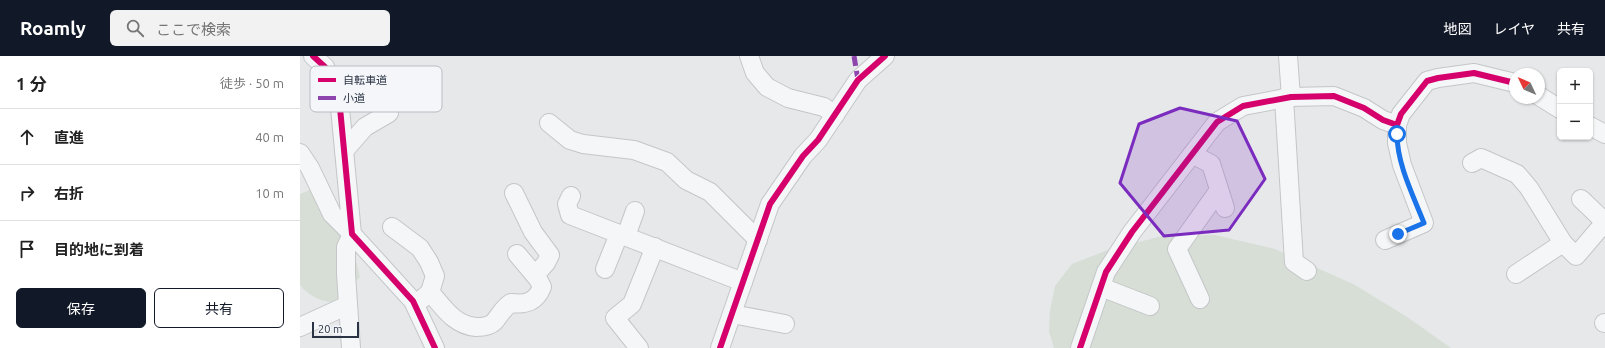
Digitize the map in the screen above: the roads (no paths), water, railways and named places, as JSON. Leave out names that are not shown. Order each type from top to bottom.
[{"type":"street","points":[[313,56],[324,66]]},
{"type":"street","points":[[749,56],[755,73],[767,87],[788,98],[824,107],[835,115]]},
{"type":"street","points":[[720,348],[770,204],[803,156],[818,140],[858,80],[885,56]]},
{"type":"street","points":[[1288,56],[1288,98],[1294,262],[1307,271]]},
{"type":"street","points":[[1385,240],[1424,223],[1402,165],[1397,143],[1397,124],[1401,114],[1427,81],[1474,73],[1509,82]]},
{"type":"street","points":[[1080,348],[1106,272],[1132,232],[1217,122],[1244,106],[1288,98],[1334,96],[1364,108],[1383,120],[1397,124]]},
{"type":"street","points":[[1545,100],[1557,107]]},
{"type":"street","points":[[340,112],[352,234],[346,247],[351,348]]},
{"type":"street","points":[[344,151],[365,127],[389,113]]},
{"type":"street","points":[[550,123],[570,140],[583,144],[634,150],[667,162],[686,180],[710,192],[758,240]]},
{"type":"street","points":[[1593,128],[1605,134]]},
{"type":"street","points":[[300,153],[310,168],[332,214],[415,304],[435,348]]},
{"type":"street","points":[[1192,154],[1211,164],[1226,208]]},
{"type":"street","points":[[1472,163],[1481,158],[1517,174],[1529,188],[1562,243],[1576,256],[1605,222],[1581,199]]},
{"type":"street","points":[[1200,299],[1177,249],[1219,190]]},
{"type":"street","points":[[514,193],[534,232],[550,255],[546,263],[535,275]]},
{"type":"street","points":[[572,196],[567,204],[570,215],[743,282]]},
{"type":"street","points":[[605,269],[635,212]]},
{"type":"street","points":[[392,227],[420,248],[429,262],[435,276],[430,292],[415,304]]},
{"type":"street","points":[[1516,274],[1562,243]]},
{"type":"street","points":[[639,348],[615,318],[632,304],[655,248]]},
{"type":"street","points":[[430,292],[457,322],[468,326],[482,327],[493,323],[504,308],[511,303],[521,304],[529,302],[539,295],[542,287],[535,275],[517,254]]},
{"type":"street","points":[[1101,288],[1150,306]]},
{"type":"street","points":[[300,327],[348,305]]},
{"type":"street","points":[[732,314],[785,324]]}]
